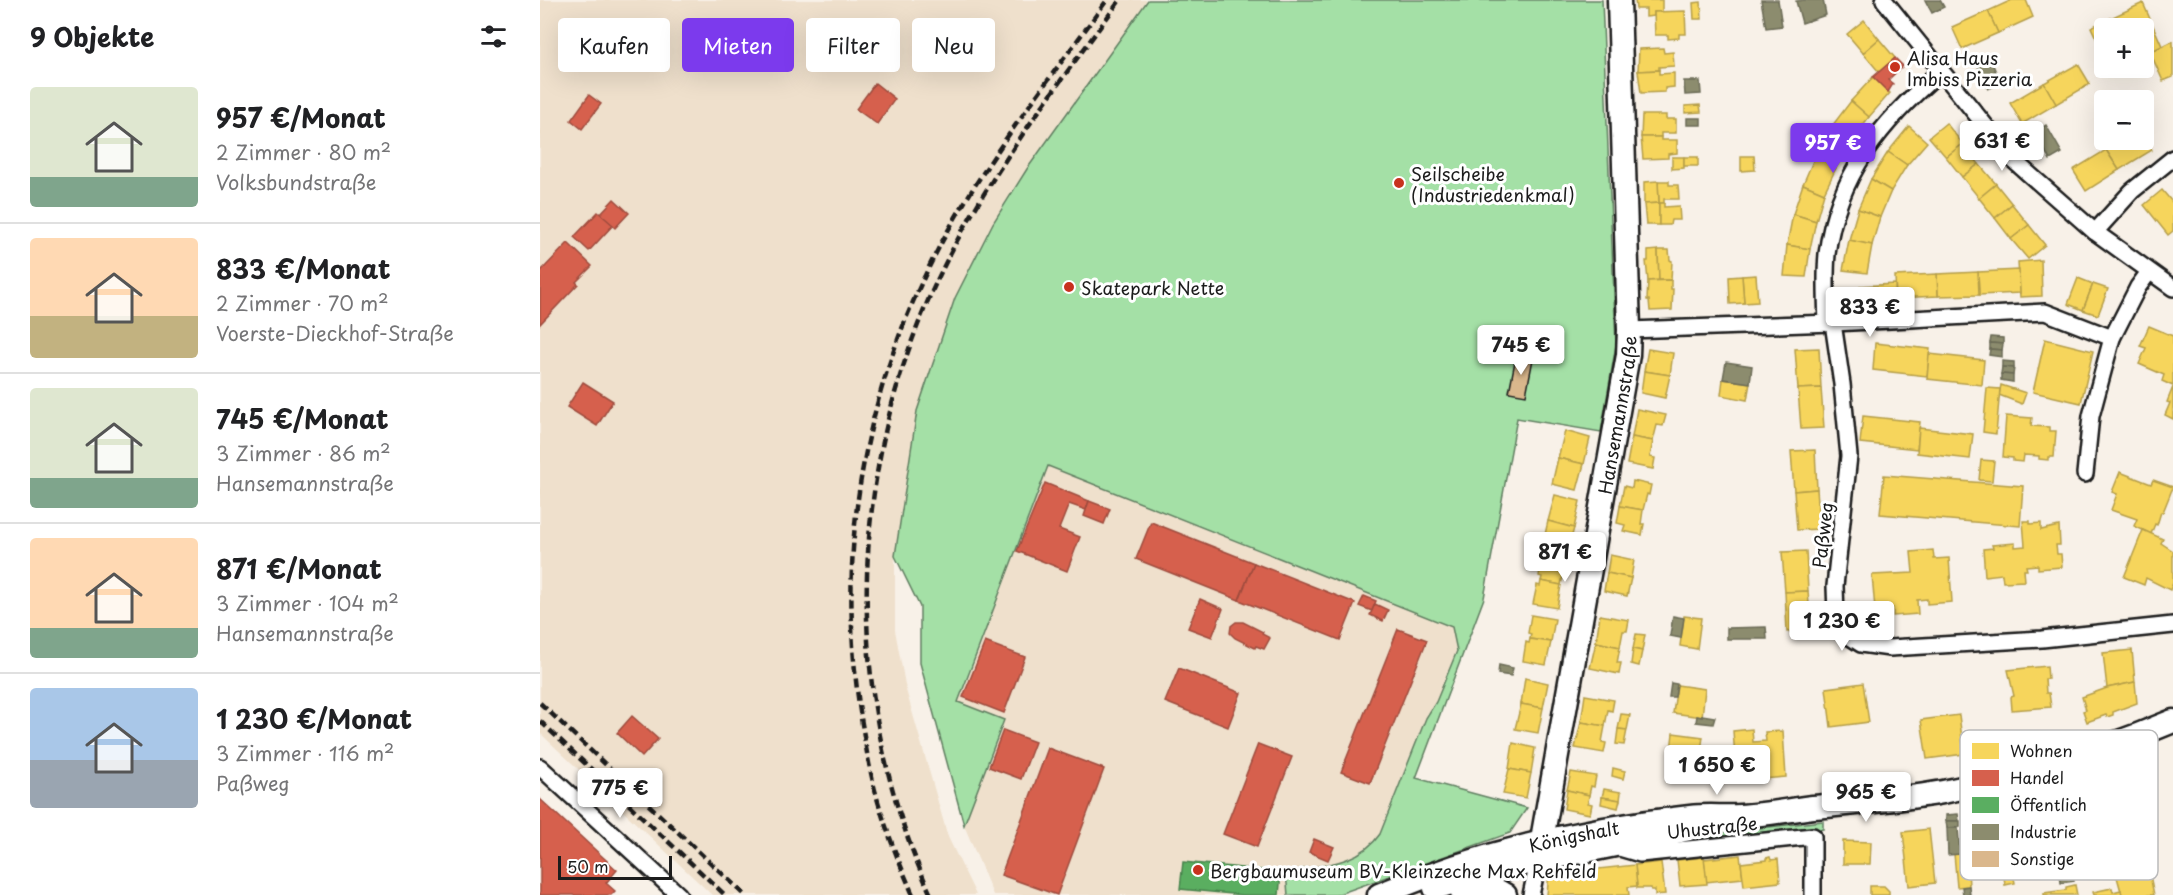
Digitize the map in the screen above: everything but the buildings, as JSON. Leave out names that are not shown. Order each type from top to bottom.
[{"type":"main road","name":"Hansemannstraße","points":[[1540,851],[1595,530],[1628,355],[1619,0]]},
{"type":"main road","name":"Königshalt","points":[[2149,730],[2173,721]]},
{"type":"main road","name":"Königshalt","points":[[1414,895],[1507,867],[1540,851],[1638,823],[1694,816],[1740,816],[1867,802],[1960,788]]},
{"type":"main road","name":"Königshalt","points":[[1379,895],[1469,861],[1540,851],[1615,846],[1740,816]]},
{"type":"main road","points":[[1449,895],[1480,887],[1492,888],[1505,895]]},
{"type":"street","points":[[1884,0],[2013,160],[2095,232],[2173,288]]},
{"type":"street","name":"Paßweg","points":[[1941,71],[1910,97],[1883,126],[1852,172],[1835,214],[1830,234],[1827,256],[1830,323],[1842,384],[1849,456],[1835,586],[1836,616],[1847,636],[1861,644],[1890,648],[2042,639],[2173,625]]},
{"type":"street","points":[[2095,232],[2133,191],[2173,158]]},
{"type":"street","points":[[2085,474],[2091,416],[2112,338],[2138,287],[2149,272]]},
{"type":"street","points":[[1629,330],[2045,312],[2112,338]]},
{"type":"street","points":[[540,768],[679,895]]},
{"type":"street","name":"Uhustraße","points":[[1615,846],[1640,854],[1813,836],[1813,895]]},
{"type":"street","name":"Hansemannstraße","points":[[1531,895],[1540,851]]},
{"type":"shaded area","points":[[540,0],[1148,0],[1027,169],[993,223],[955,298],[917,411],[895,556],[895,630],[906,690],[948,837],[976,895],[712,895],[540,733]]},
{"type":"shaded area","points":[[1048,466],[1452,627],[1457,651],[1436,702],[1426,718],[1380,834],[1369,848],[1359,855],[1340,862],[1286,872],[1288,895],[993,895],[964,825],[1004,720],[958,702]]},
{"type":"green space","points":[[1148,0],[1602,0],[1616,345],[1601,432],[1517,418],[1484,598],[1416,778],[1527,808],[1510,833],[1336,895],[1288,895],[1286,872],[1350,858],[1371,844],[1380,834],[1426,718],[1436,702],[1457,651],[1452,627],[1048,466],[958,702],[1004,720],[964,825],[920,663],[920,607],[895,556],[917,411],[955,298],[993,223],[1027,169]]},
{"type":"green space","points":[[1823,821],[1823,829],[1693,844],[1667,843],[1732,831]]},
{"type":"railway","points":[[913,895],[887,830],[874,786],[861,718],[854,659],[851,600],[853,542],[860,485],[871,428],[887,372],[907,317],[949,228],[1013,128],[1107,0]]},
{"type":"railway","points":[[931,895],[901,819],[881,741],[869,661],[867,580],[873,500],[888,420],[911,343],[943,268],[962,232],[1026,130],[1120,0]]},
{"type":"railway","points":[[540,703],[745,895]]},
{"type":"railway","points":[[540,721],[725,895]]},
{"type":"place","name":"Alisa Haus Imbiss Pizzeria","points":[[1895,67]]},
{"type":"place","name":"Seilscheibe (Industriedenkmal)","points":[[1399,183]]},
{"type":"place","name":"Skatepark Nette","points":[[1069,287]]},
{"type":"place","name":"Bergbaumuseum BV-Kleinzeche Max Rehfeld","points":[[1198,870]]}]
